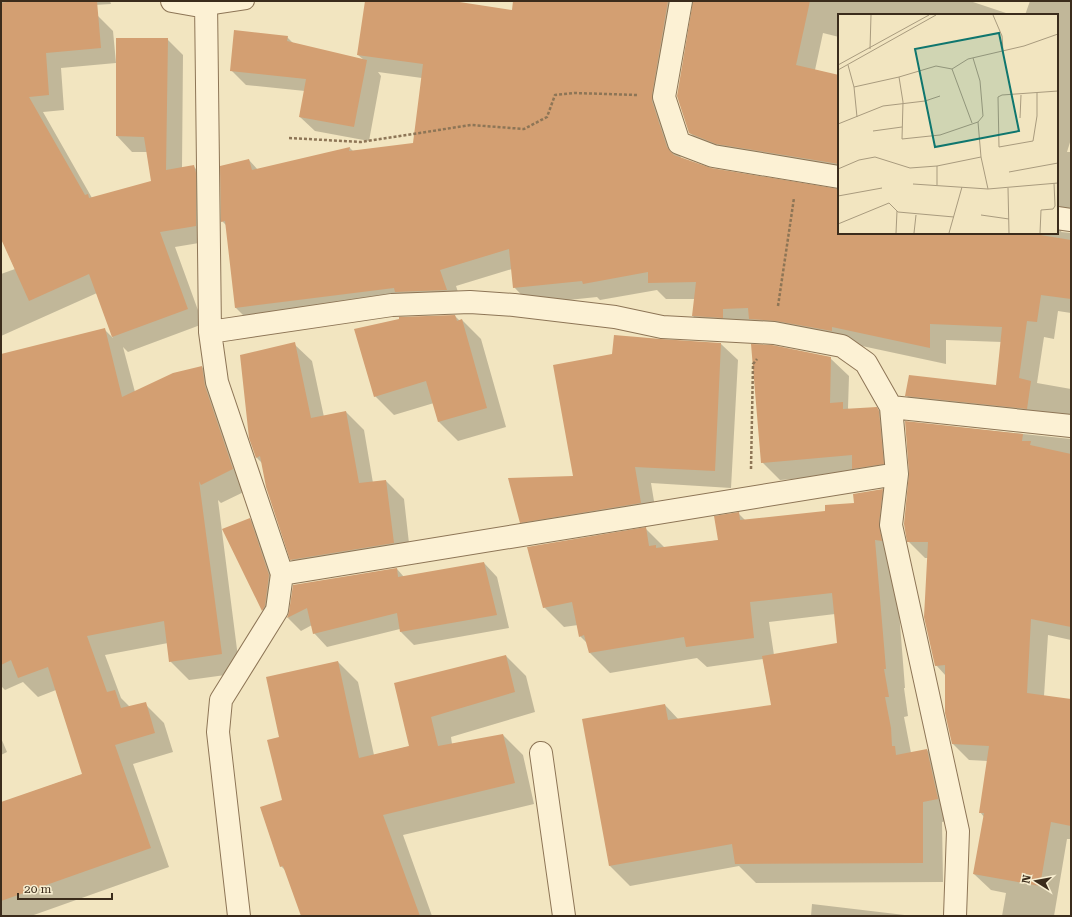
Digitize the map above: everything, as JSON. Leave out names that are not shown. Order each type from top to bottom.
[{"type":"street","points":[[172,1],[206,4],[210,332],[217,382],[282,574],[277,610],[221,700],[218,732],[239,916]]},
{"type":"street","points":[[681,1],[664,97],[679,143],[713,156],[838,178]]},
{"type":"street","points":[[1058,218],[1071,220]]},
{"type":"street","points":[[210,332],[392,305],[470,302],[514,305],[615,317],[662,327],[774,333],[842,346],[866,364],[891,407],[897,474],[891,525],[958,831],[955,916]]},
{"type":"street","points":[[891,407],[1071,426]]},
{"type":"street","points":[[282,574],[897,474]]},
{"type":"street","points":[[541,753],[564,916]]},
{"type":"lane","points":[[206,4],[246,1]]},
{"type":"path","points":[[288,138],[361,142],[429,133],[471,125],[524,129],[547,117],[555,95],[575,93],[664,97]]},
{"type":"building","points":[[13,1],[97,1],[101,48],[46,53],[49,95],[29,97],[85,195],[88,194],[89,198],[151,181],[144,137],[116,136],[116,38],[168,38],[166,170],[194,165],[196,173],[196,226],[160,232],[188,309],[112,337],[89,274],[29,301],[1,239],[1,3]]},
{"type":"building","points":[[365,1],[453,1],[512,10],[513,1],[668,1],[652,101],[667,147],[674,155],[711,168],[838,189],[838,234],[1034,234],[1071,240],[1071,299],[1041,295],[1037,322],[1027,321],[1019,378],[1031,381],[1027,409],[905,396],[909,375],[996,385],[1002,327],[930,324],[930,348],[832,327],[832,331],[776,321],[749,319],[748,308],[723,309],[723,318],[692,316],[696,282],[648,283],[648,272],[583,284],[582,281],[513,288],[509,249],[440,270],[447,290],[395,292],[394,288],[235,308],[225,221],[221,222],[220,166],[249,159],[252,170],[350,147],[349,151],[413,143],[423,64],[357,55]]},
{"type":"building","points":[[693,1],[810,1],[796,65],[838,75],[838,164],[716,144],[689,133],[677,96]]},
{"type":"building","points":[[234,30],[288,36],[287,41],[367,60],[354,127],[299,117],[306,79],[230,71]]},
{"type":"building","points":[[455,315],[457,321],[462,319],[487,408],[438,422],[426,381],[374,397],[354,329],[399,319],[399,317]]},
{"type":"building","points":[[105,328],[122,397],[173,373],[202,366],[205,386],[233,469],[201,485],[199,481],[222,654],[169,662],[164,621],[87,636],[107,692],[115,690],[121,708],[146,702],[155,733],[115,745],[151,848],[1,901],[1,802],[82,774],[48,667],[18,678],[11,660],[1,665],[1,354]]},
{"type":"building","points":[[614,335],[721,343],[715,471],[635,467],[641,503],[520,523],[508,478],[573,476],[553,365],[612,354]]},
{"type":"building","points":[[295,342],[311,418],[346,411],[359,483],[386,480],[394,543],[290,560],[266,487],[260,456],[256,458],[249,438],[240,355]]},
{"type":"building","points":[[751,344],[772,345],[831,357],[830,403],[843,402],[843,409],[877,407],[879,411],[884,464],[852,469],[852,455],[761,463]]},
{"type":"building","points":[[905,421],[1023,434],[1022,441],[1031,441],[1030,445],[1071,454],[1071,627],[1031,619],[1027,693],[1071,699],[1071,826],[1051,822],[1040,886],[973,874],[984,813],[979,813],[989,746],[952,744],[945,713],[945,665],[935,666],[924,617],[928,542],[907,542],[904,524],[909,473]]},
{"type":"building","points":[[883,489],[879,524],[882,541],[875,540],[886,669],[884,669],[889,697],[885,697],[891,728],[892,746],[895,746],[896,755],[927,749],[938,799],[923,802],[923,863],[735,864],[732,844],[609,866],[582,719],[665,704],[668,720],[771,705],[762,656],[837,643],[832,593],[750,602],[754,638],[686,647],[684,637],[589,653],[584,635],[579,637],[572,602],[543,608],[527,547],[646,527],[649,546],[656,545],[656,548],[718,540],[714,516],[739,512],[740,520],[825,511],[825,505],[854,503],[853,494]]},
{"type":"building","points":[[250,518],[269,575],[265,606],[262,611],[222,529]]},
{"type":"building","points":[[484,562],[497,615],[400,632],[397,613],[313,634],[307,608],[287,618],[293,585],[397,568],[398,577]]},
{"type":"building","points":[[506,655],[515,692],[431,717],[438,746],[503,734],[515,783],[383,815],[420,916],[301,916],[283,866],[280,867],[260,807],[282,800],[267,740],[279,737],[266,677],[338,661],[359,758],[409,746],[394,683]]}]
